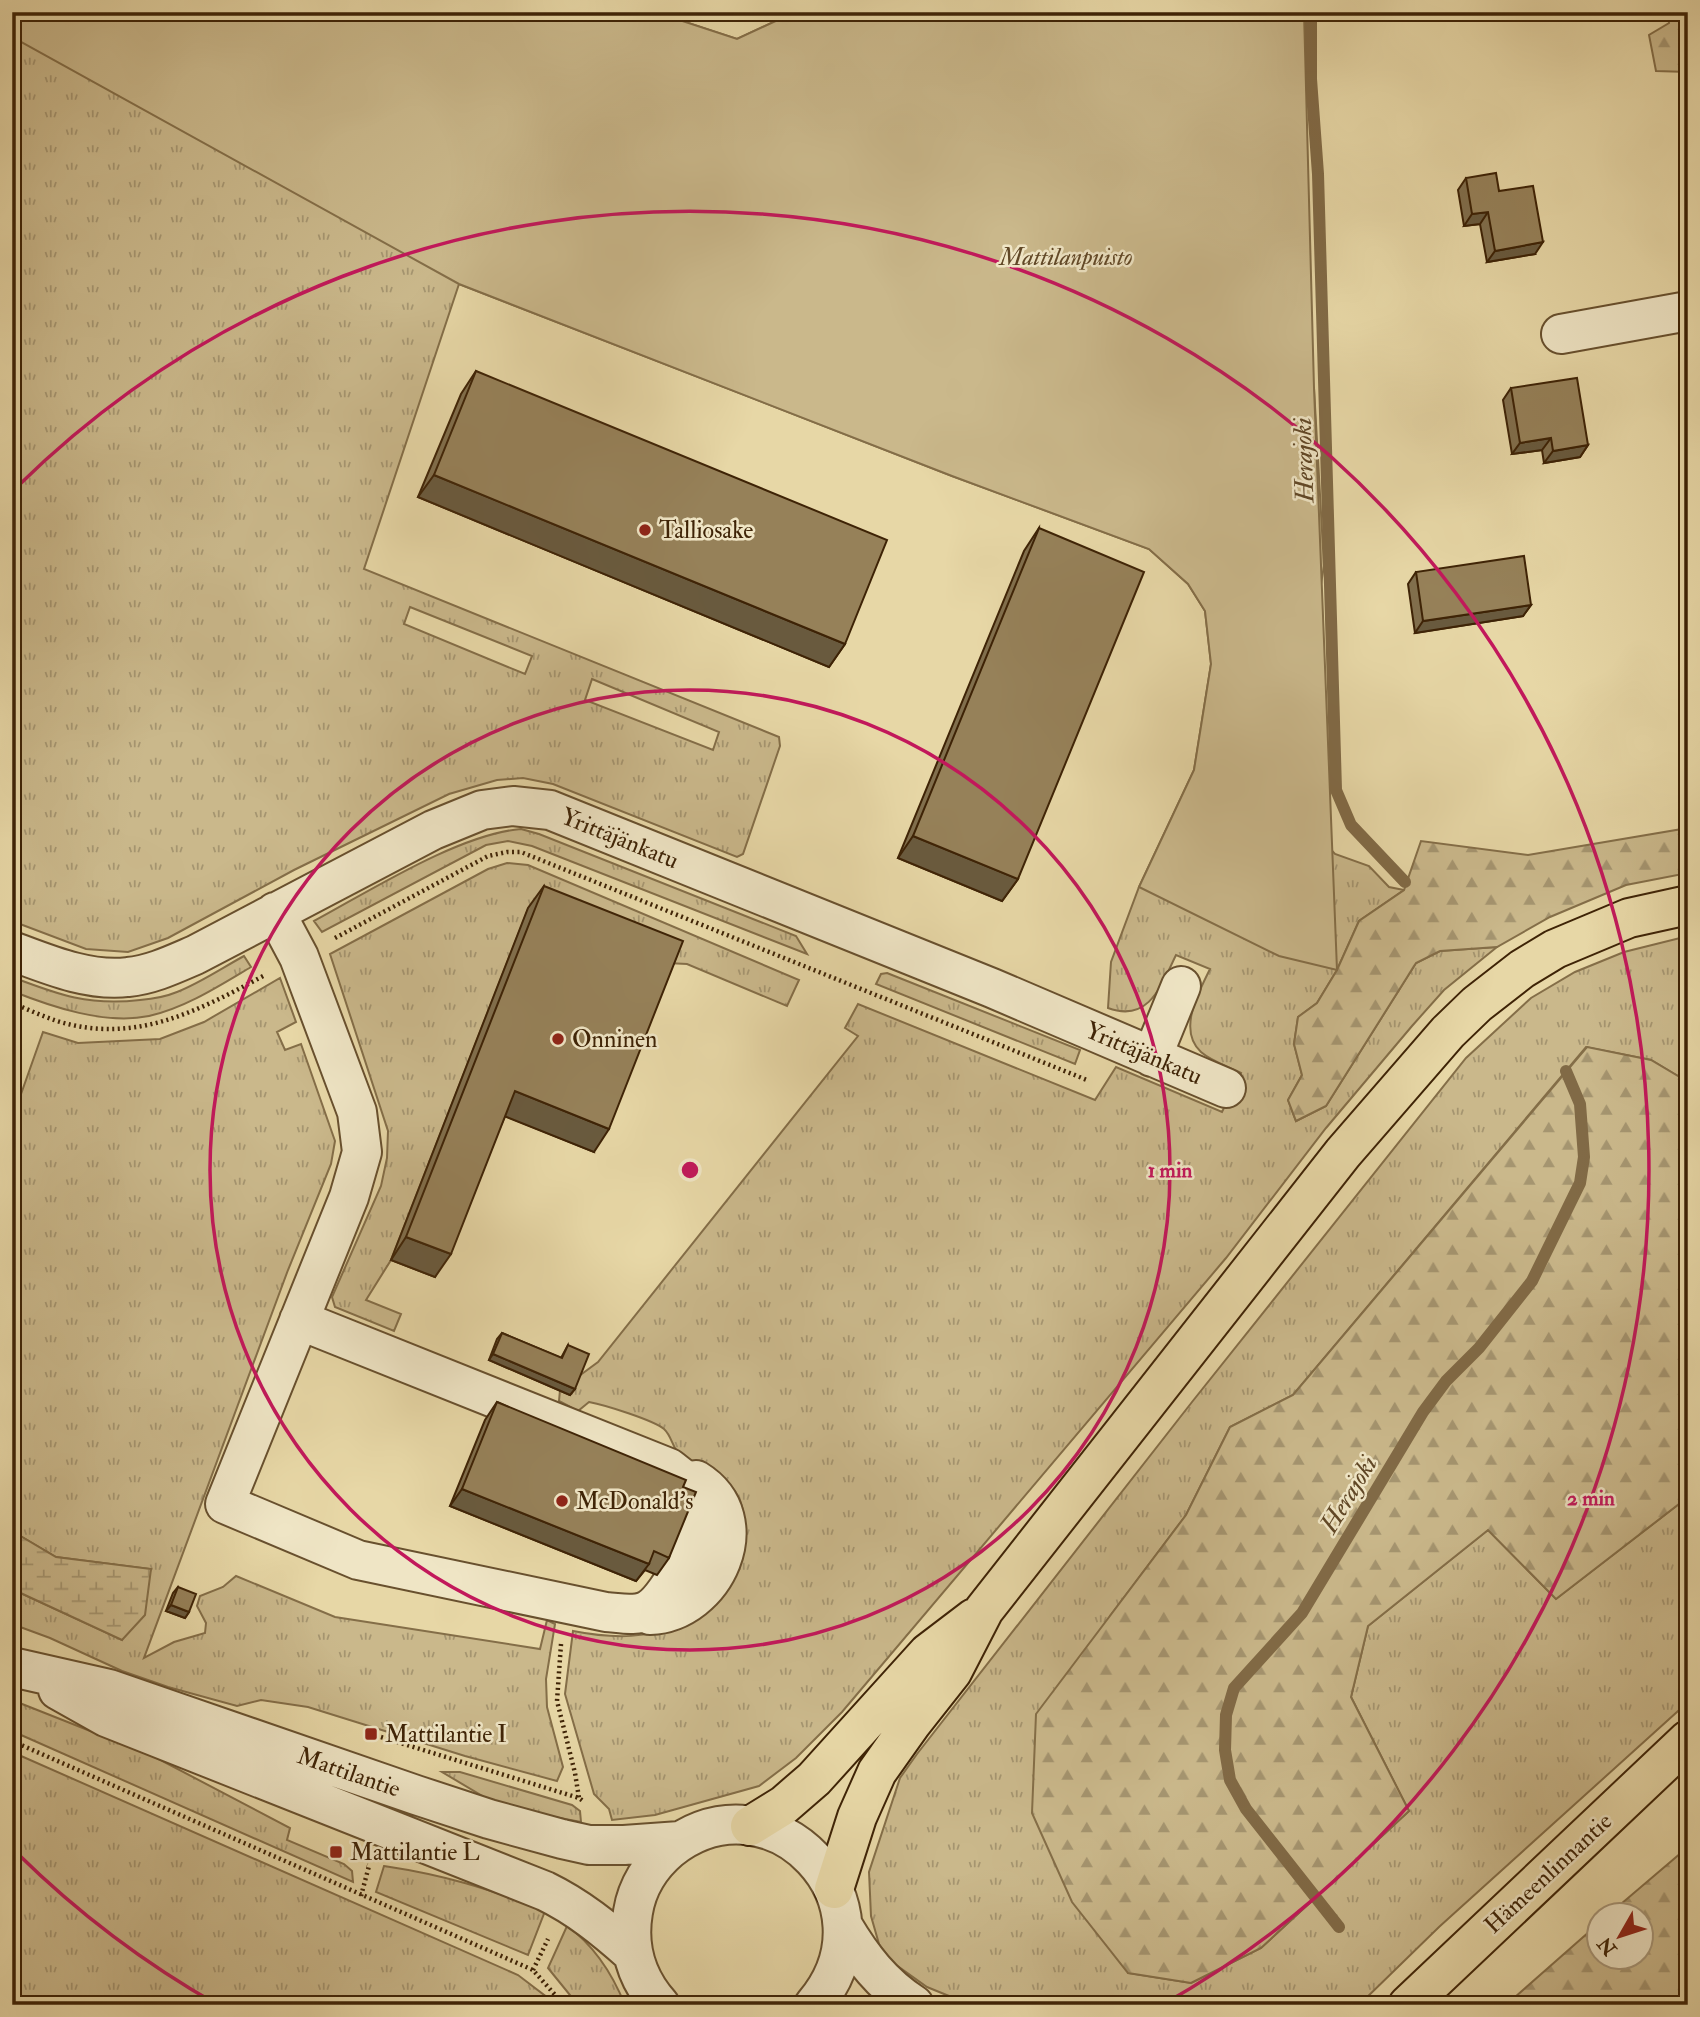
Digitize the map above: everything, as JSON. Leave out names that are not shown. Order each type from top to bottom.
[{"type":"main road","points":[[834,1889],[857,1817],[877,1772],[952,1672],[984,1610],[1343,1153],[1448,1032],[1477,1004],[1522,969],[1555,948],[1629,918],[1688,905]]},
{"type":"main road","points":[[750,1826],[784,1805],[814,1779],[928,1653],[984,1610]]},
{"type":"main road","name":"Hämeenlinnantie","points":[[1408,2005],[1688,1740]]},
{"type":"street","points":[[1561,334],[1688,311]]},
{"type":"street","name":"Yrittäjänkatu","points":[[12,951],[61,968],[97,976],[128,977],[165,968],[195,955],[433,830],[482,810],[513,806],[550,810],[992,988],[1226,1088]]},
{"type":"street","points":[[275,912],[299,957],[357,1112],[362,1152],[349,1197],[299,1320],[225,1504],[358,1560],[565,1623],[634,1615],[664,1615],[692,1601],[715,1574],[728,1539],[726,1519],[716,1499],[700,1482],[299,1320]]},
{"type":"street","points":[[1152,1057],[1181,986]]},
{"type":"street","name":"Mattilantie","points":[[18,1669],[109,1689],[428,1800],[562,1839],[589,1845],[680,1841]]},
{"type":"street","name":"Mattilantie","points":[[18,1669],[106,1717],[565,1900],[599,1923],[632,1953]]},
{"type":"street","points":[[654,2001],[639,1974],[632,1953],[630,1927],[635,1902],[645,1878],[660,1858],[680,1841],[713,1828],[750,1826],[791,1840],[809,1853],[824,1870],[834,1889],[843,1926],[842,1949],[836,1972],[814,2005]]},
{"type":"street","points":[[843,1926],[872,1970],[890,1988],[914,2005]]},
{"type":"path","points":[[12,1003],[59,1021],[96,1027],[131,1029],[159,1024],[192,1012],[488,856],[522,852],[1087,1080]]},
{"type":"path","points":[[565,1623],[557,1701],[579,1797]]},
{"type":"path","points":[[12,1741],[533,1970],[564,2005]]},
{"type":"path","points":[[358,1861],[369,1866],[361,1896]]},
{"type":"green space","points":[[12,12],[655,12],[737,39],[795,12],[1268,363],[1314,388],[1324,566],[1320,590],[1312,829],[1335,854],[1369,866],[1389,887],[1404,890],[1359,921],[1337,970],[1317,1003],[1298,1017],[1294,1044],[1302,1075],[1288,1100],[1296,1121],[1326,1106],[1416,963],[1440,951],[1497,947],[1444,990],[1412,1026],[1326,1128],[1226,1258],[842,1712],[796,1758],[759,1786],[655,1815],[612,1820],[609,1809],[594,1794],[565,1694],[573,1631],[617,1636],[659,1632],[695,1619],[712,1608],[721,1594],[740,1543],[744,1526],[743,1509],[731,1486],[681,1456],[669,1435],[658,1425],[617,1409],[589,1402],[578,1411],[559,1401],[560,1390],[598,1362],[858,1036],[845,1028],[858,1004],[1095,1100],[1116,1067],[1222,1112],[1241,1073],[1201,1052],[1191,1033],[1192,1011],[1210,969],[1176,955],[1159,989],[1144,1006],[1122,1011],[1108,1008],[1111,962],[1139,887],[1194,770],[1211,664],[1205,611],[1188,584],[1149,549],[952,476],[459,284],[364,569],[779,737],[780,746],[743,854],[737,857],[553,784],[523,778],[497,780],[449,794],[294,870],[168,938],[128,952],[86,949],[12,921]],"holes":[[[410,607],[532,656],[525,674],[404,624]],[[592,679],[719,732],[713,750],[585,700]]]},
{"type":"green space","name":"Mattilanpuisto","points":[[12,12],[655,12],[737,39],[795,12],[1304,12],[1314,388],[1337,970],[1279,956],[1139,887],[1194,770],[1211,664],[1205,611],[1188,584],[1149,549],[952,476],[459,284],[12,37]]},
{"type":"green space","points":[[1668,12],[1688,12],[1688,72],[1656,71],[1649,35],[1669,23]]},
{"type":"green space","points":[[1688,828],[1688,873],[1626,885],[1550,917],[1497,947],[1440,951],[1416,963],[1326,1106],[1296,1121],[1288,1100],[1302,1075],[1294,1044],[1298,1017],[1317,1003],[1337,970],[1359,921],[1404,890],[1421,841],[1528,855]]},
{"type":"green space","points":[[521,829],[796,936],[807,954],[532,846],[508,841],[486,845],[322,932],[314,921],[443,852],[497,833]]},
{"type":"green space","points":[[507,863],[528,865],[799,980],[787,1006],[687,964],[667,963],[528,909],[391,1260],[366,1300],[401,1314],[394,1331],[335,1307],[332,1297],[381,1186],[387,1158],[388,1131],[330,954],[488,869]]},
{"type":"green space","points":[[1688,936],[1688,1082],[1651,1060],[1586,1047],[1293,1395],[1230,1427],[1186,1515],[1110,1616],[1128,1973],[1191,1983],[1261,1948],[1409,1811],[1351,1697],[1368,1626],[1488,1530],[1556,1599],[1688,1497],[1688,1702],[1439,1927],[1359,2005],[971,2005],[927,1987],[892,1962],[879,1944],[871,1916],[869,1872],[900,1778],[917,1754],[1466,1058],[1531,998],[1575,972],[1624,952]]},
{"type":"green space","points":[[244,956],[251,967],[189,1002],[149,1016],[115,1018],[79,1013],[12,991],[12,977],[74,998],[122,1001],[154,998],[186,988]]},
{"type":"green space","points":[[887,973],[1080,1050],[1075,1064],[876,984],[881,974]]},
{"type":"green space","points":[[280,978],[296,1022],[277,1032],[285,1050],[301,1044],[335,1141],[331,1164],[288,1270],[144,1658],[174,1642],[205,1633],[206,1623],[197,1606],[200,1596],[223,1587],[236,1576],[335,1617],[540,1649],[547,1620],[555,1624],[546,1679],[547,1707],[563,1767],[557,1781],[465,1756],[308,1707],[261,1700],[237,1706],[168,1687],[122,1671],[12,1624],[12,1589],[122,1640],[151,1569],[56,1557],[12,1531],[12,1110],[15,1111],[43,1032],[78,1043],[160,1039],[204,1022]]},
{"type":"green space","points":[[1587,1047],[1651,1060],[1688,1082],[1688,1497],[1556,1599],[1488,1530],[1368,1626],[1351,1697],[1409,1811],[1261,1948],[1191,1983],[1128,1973],[1072,1902],[1032,1813],[1036,1714],[1186,1515],[1230,1427],[1293,1395]]},
{"type":"green space","points":[[12,1531],[56,1557],[151,1569],[145,1615],[122,1640],[12,1589]]},
{"type":"green space","points":[[12,1700],[151,1755],[290,1828],[287,1840],[344,1864],[352,1871],[353,1882],[12,1731]]},
{"type":"green space","points":[[12,1752],[518,1975],[548,1998],[551,2005],[12,2005]]},
{"type":"green space","points":[[442,1772],[460,1772],[572,1805],[580,1811],[581,1822],[501,1807]]},
{"type":"green space","points":[[1688,1847],[1688,2005],[1506,2005],[1584,1936],[1584,1972],[1654,1972],[1654,1902],[1623,1902]]},
{"type":"green space","points":[[384,1866],[466,1883],[545,1911],[528,1955],[376,1892]]},
{"type":"green space","points":[[567,1926],[586,1942],[602,1961],[625,2005],[578,2005],[548,1968]]},
{"type":"building","points":[[1496,173],[1499,191],[1533,186],[1543,242],[1495,251],[1488,212],[1472,214],[1466,178]]},
{"type":"building","name":"Talliosake","points":[[476,371],[887,540],[845,644],[434,475]]},
{"type":"building","points":[[1577,378],[1588,445],[1553,451],[1551,438],[1520,443],[1511,388]]},
{"type":"building","points":[[1039,528],[1144,572],[1018,879],[913,836]]},
{"type":"building","points":[[1524,556],[1531,605],[1423,621],[1416,572]]},
{"type":"building","name":"Onninen","points":[[544,886],[683,941],[609,1129],[515,1091],[451,1254],[406,1237]]},
{"type":"building","points":[[502,1333],[562,1358],[568,1345],[589,1354],[575,1389],[493,1354]]},
{"type":"building","name":"McDonald's","points":[[497,1402],[686,1480],[683,1487],[696,1492],[669,1558],[654,1551],[649,1564],[462,1489]]},
{"type":"building","points":[[178,1587],[196,1594],[189,1612],[171,1605]]},
{"type":"waterway","name":"Herajoki","points":[[1311,12],[1311,79],[1318,174],[1336,790],[1351,825],[1405,882]]},
{"type":"waterway","name":"Herajoki","points":[[1339,1927],[1246,1809],[1230,1780],[1225,1750],[1226,1715],[1234,1688],[1302,1613],[1423,1412],[1446,1381],[1479,1348],[1532,1281],[1580,1183],[1584,1157],[1580,1104],[1566,1071]]},
{"type":"place","name":"Talliosake","points":[[645,530]]},
{"type":"place","name":"Onninen","points":[[558,1039]]},
{"type":"place","name":"McDonald's","points":[[562,1501]]},
{"type":"place","name":"Mattilantie I","points":[[371,1734]]},
{"type":"place","name":"Mattilantie L","points":[[336,1852]]}]
